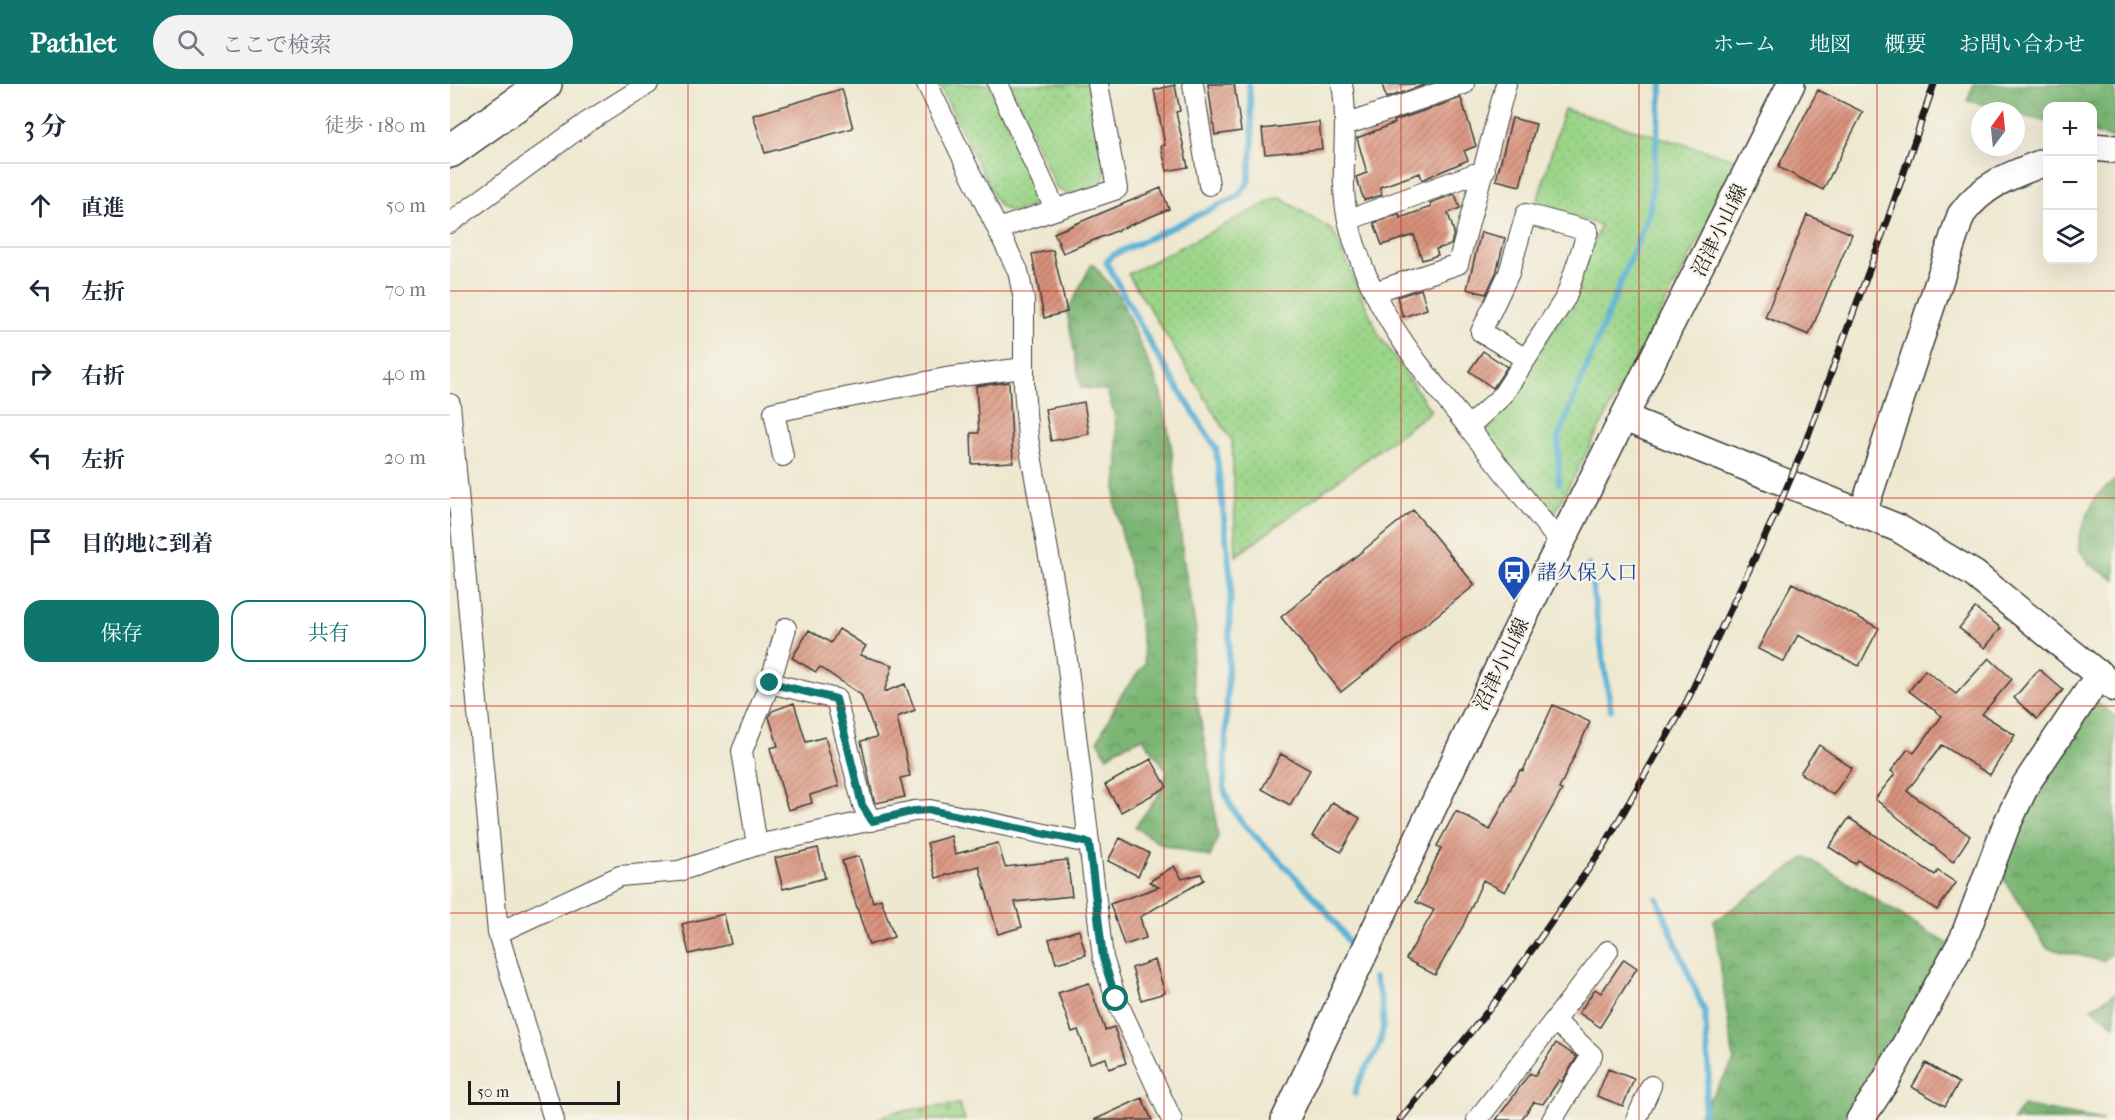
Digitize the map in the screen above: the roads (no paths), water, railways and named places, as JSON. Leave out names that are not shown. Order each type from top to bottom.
[{"type":"highway","points":[[450,151],[545,84]]},
{"type":"street","points":[[450,224],[586,123],[648,84]]},
{"type":"street","points":[[927,84],[1018,271],[1024,300],[1024,368],[1028,438],[1066,652],[1103,958],[1116,999],[1172,1120]]},
{"type":"street","points":[[998,84],[1055,209]]},
{"type":"street","points":[[998,229],[1117,189],[1098,84]]},
{"type":"street","points":[[1193,84],[1209,185]]},
{"type":"street","points":[[1342,84],[1345,125],[1345,203],[1348,220],[1374,292],[1392,328],[1561,544]]},
{"type":"street","points":[[1345,125],[1464,84]]},
{"type":"street","points":[[1374,292],[1458,264],[1485,170],[1506,84]]},
{"type":"street","name":"沼津小山線","points":[[1285,1120],[1510,644],[1791,84]]},
{"type":"street","points":[[2097,147],[2115,149]]},
{"type":"street","points":[[1863,512],[1961,215],[1986,187],[2043,163]]},
{"type":"street","points":[[1348,220],[1485,170]]},
{"type":"street","points":[[1468,427],[1502,396],[1526,359],[1566,297],[1588,231],[1526,214],[1509,273],[1481,332],[1526,359]]},
{"type":"street","points":[[783,456],[774,412],[946,378],[1024,368]]},
{"type":"street","points":[[450,404],[498,933],[554,1120]]},
{"type":"street","points":[[1625,418],[1898,528],[1974,574],[2107,681],[2026,784],[2006,826],[1963,940],[1886,1082],[1860,1120]]},
{"type":"street","points":[[757,845],[742,751],[770,683],[786,628]]},
{"type":"street","points":[[770,683],[836,699],[862,805],[872,821]]},
{"type":"street","points":[[498,933],[620,876],[679,871],[757,845],[914,811],[930,810],[1089,843]]},
{"type":"street","points":[[1477,1120],[1608,951]]},
{"type":"street","points":[[1552,1120],[1592,1055],[1555,1021]]},
{"type":"street","points":[[1636,1120],[1651,1086]]},
{"type":"waterway","points":[[1249,84],[1253,143],[1248,183],[1237,197],[1113,255],[1106,262],[1154,350],[1216,448],[1231,581],[1224,788],[1227,798],[1245,826],[1316,899],[1350,945]]},
{"type":"waterway","points":[[1559,483],[1558,438],[1650,210],[1662,84]]},
{"type":"waterway","points":[[1589,565],[1611,710]]},
{"type":"waterway","points":[[1657,898],[1705,1013],[1709,1075],[1702,1120]]},
{"type":"waterway","points":[[1355,1094],[1359,1081],[1381,1040],[1382,1004],[1374,978]]},
{"type":"railway","points":[[1400,1120],[1499,997],[1603,848],[1687,701],[1775,515],[1803,449],[1888,219],[1934,84]]},
{"type":"place","name":"諸久保入口","points":[[1514,601]]}]
